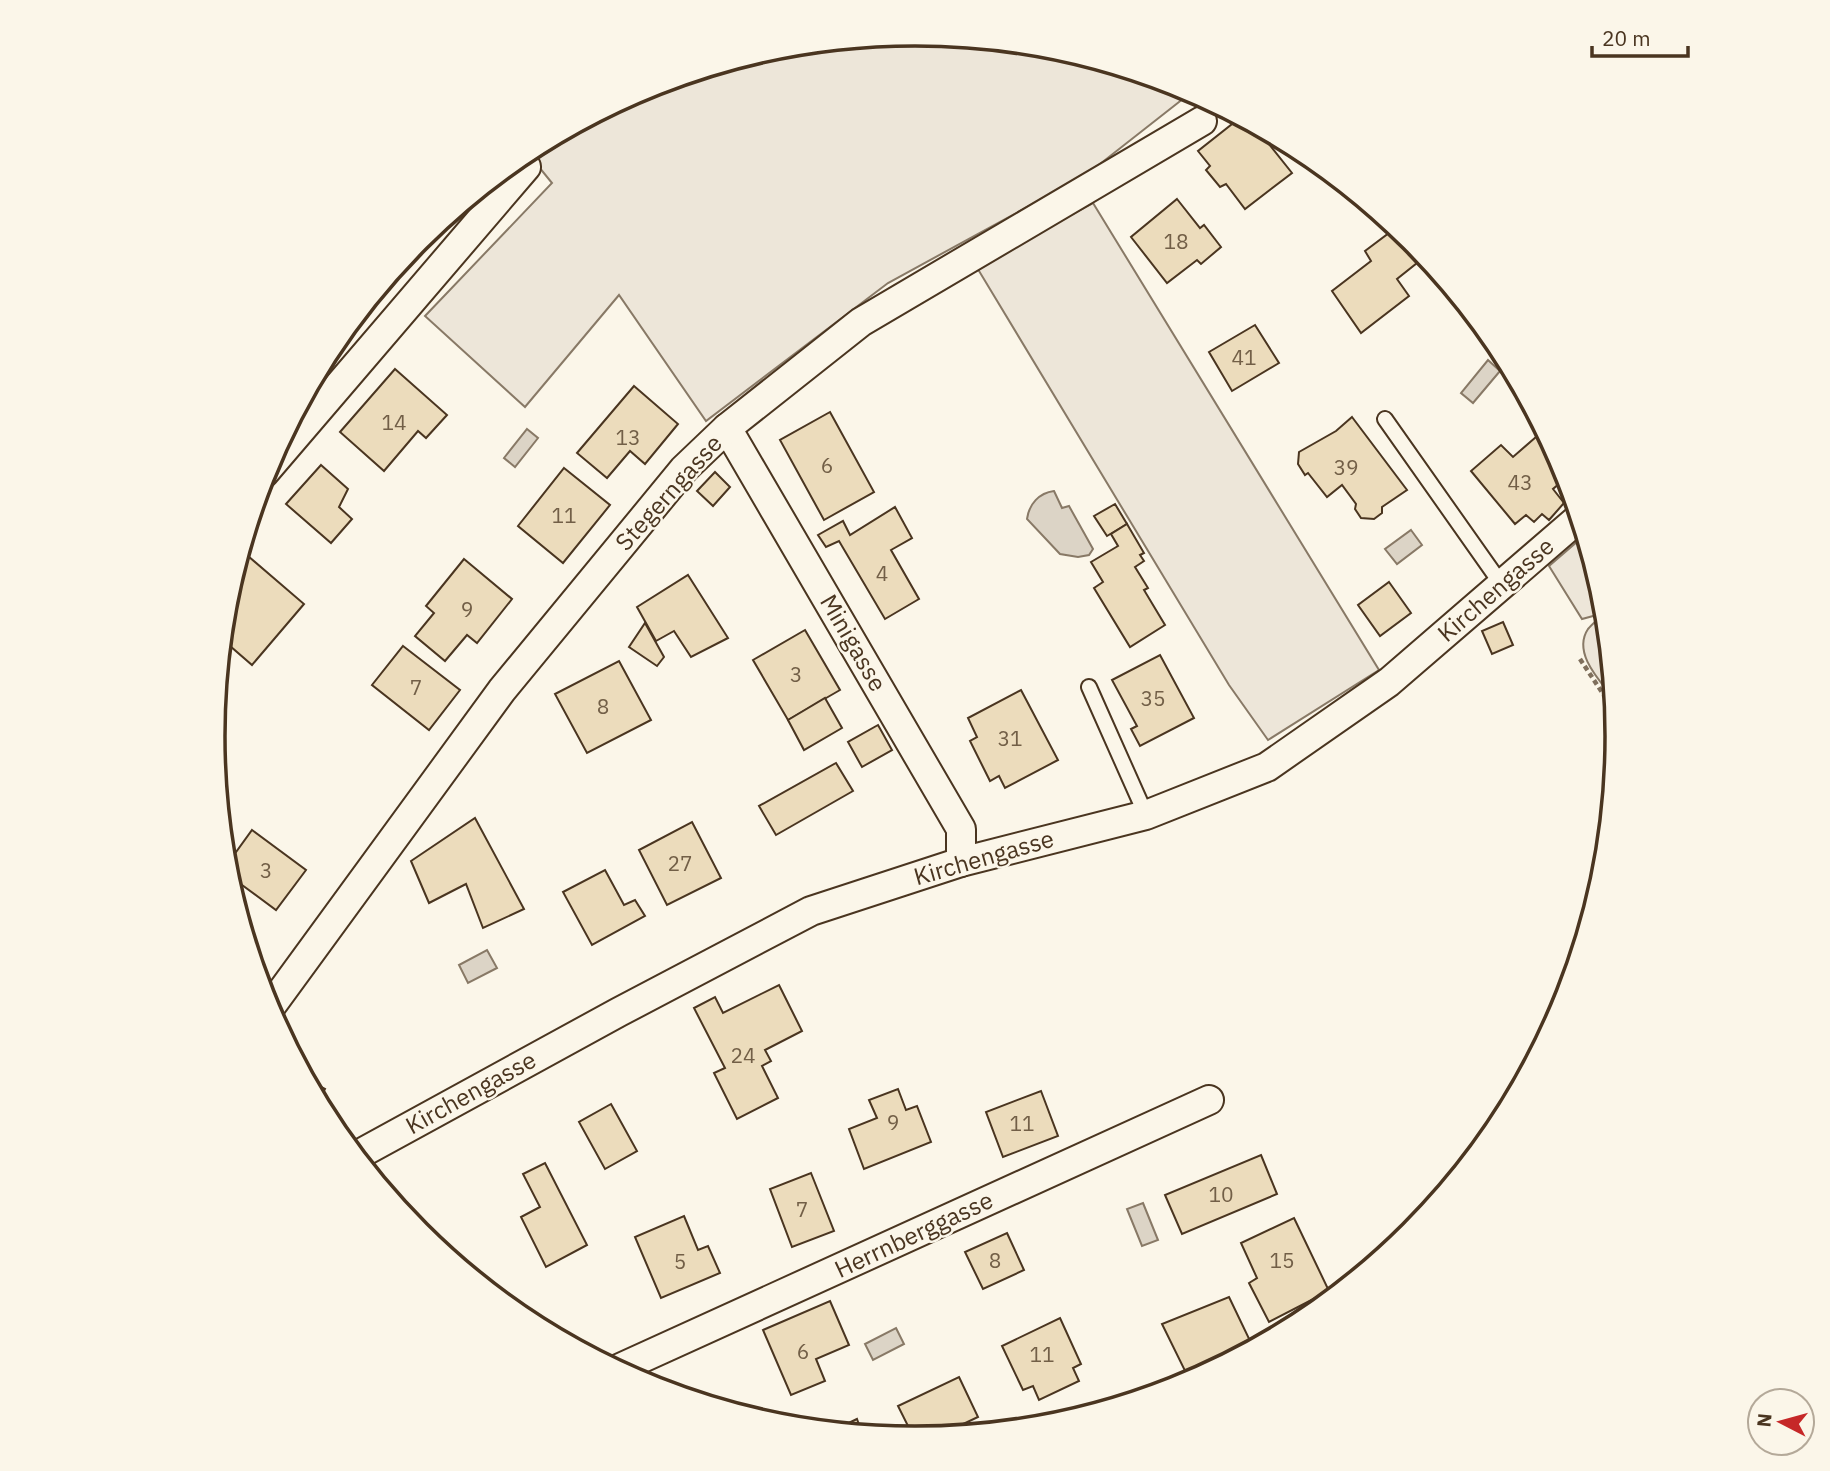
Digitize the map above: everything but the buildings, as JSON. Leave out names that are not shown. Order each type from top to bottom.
[{"type":"street","name":"Stegerngasse","points":[[277,998],[502,690],[684,469],[727,428],[861,322],[1202,121]]},
{"type":"street","points":[[291,442],[526,167]]},
{"type":"street","name":"Minigasse","points":[[727,428],[961,829],[961,862]]},
{"type":"street","name":"Kirchengasse","points":[[365,1151],[811,911],[961,862],[1146,815],[1267,768],[1389,682],[1571,525]]},
{"type":"street","name":"Herrnberggasse","points":[[631,1364],[1209,1100]]},
{"type":"lane","points":[[1385,419],[1502,585]]},
{"type":"lane","points":[[1089,687],[1146,815]]},
{"type":"path","points":[[1580,659],[1604,696]]},
{"type":"shaded area","points":[[915,46],[1005,51],[1094,69],[1182,99],[1086,175],[888,283],[706,421],[619,295],[525,407],[425,316],[552,183],[534,161],[610,117],[693,82],[736,69],[825,51]]},
{"type":"shaded area","points":[[1093,203],[1379,670],[1268,740],[1229,685],[976,266]]},
{"type":"shaded area","points":[[1488,360],[1500,371],[1473,403],[1461,393]]},
{"type":"shaded area","points":[[527,429],[538,438],[515,467],[504,458]]},
{"type":"shaded area","points":[[1054,491],[1062,508],[1069,506],[1093,549],[1089,555],[1078,557],[1060,554],[1027,519],[1036,500]]},
{"type":"shaded area","points":[[1411,530],[1422,545],[1397,564],[1385,549]]},
{"type":"shaded area","points":[[1577,542],[1594,616],[1582,619],[1549,566]]},
{"type":"shaded area","points":[[1595,622],[1604,686],[1590,666],[1583,648],[1588,629]]},
{"type":"shaded area","points":[[487,950],[497,968],[468,983],[459,965]]},
{"type":"shaded area","points":[[1143,1203],[1158,1240],[1142,1246],[1127,1209]]},
{"type":"shaded area","points":[[896,1328],[904,1344],[873,1360],[865,1344]]}]
